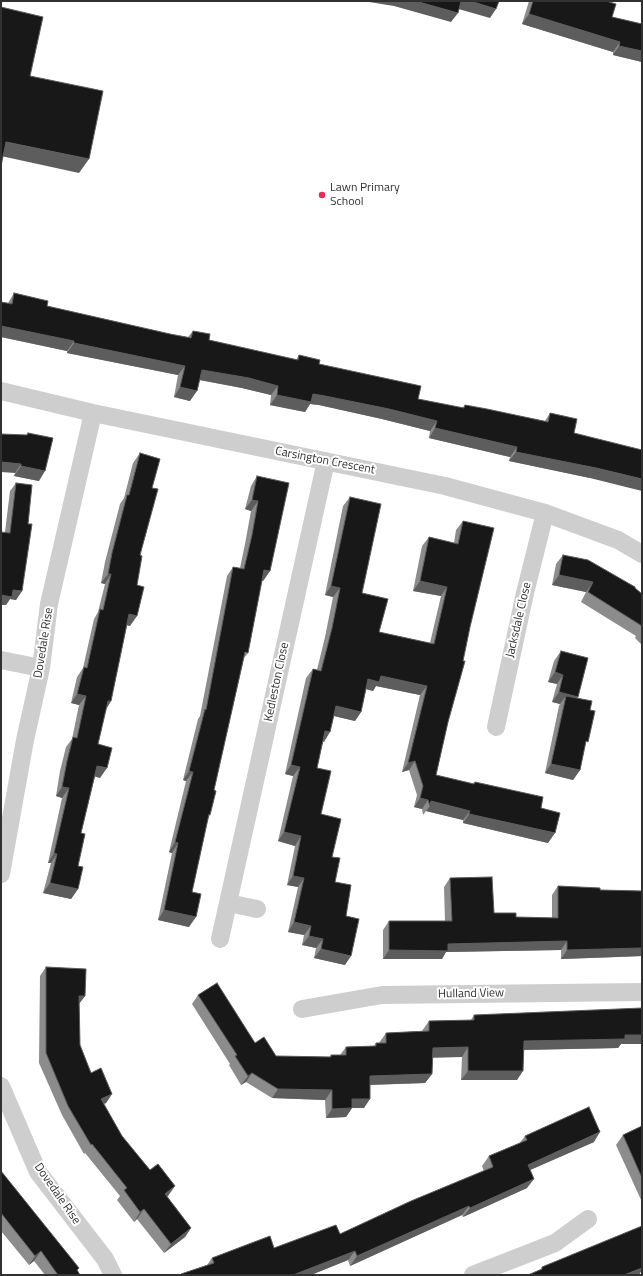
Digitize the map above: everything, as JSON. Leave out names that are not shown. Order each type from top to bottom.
[{"type":"street","name":"Carsington Crescent","points":[[1,391],[93,413],[446,486],[545,513],[618,540],[642,554]]},
{"type":"street","name":"Dovedale Rise","points":[[1,874],[25,740],[41,668],[49,604],[93,413]]},
{"type":"street","name":"Kedleston Close","points":[[220,939],[326,461]]},
{"type":"street","name":"Jacksdale Close","points":[[496,727],[525,593],[545,513]]},
{"type":"street","points":[[1,660],[41,668]]},
{"type":"street","points":[[228,903],[257,909]]},
{"type":"street","name":"Hulland View","points":[[302,1009],[382,995],[642,992]]},
{"type":"street","name":"Dovedale Rise","points":[[1,1086],[38,1172],[105,1259],[113,1275]]},
{"type":"street","points":[[473,1275],[555,1243],[588,1219]]},
{"type":"building","points":[[415,1],[461,1],[458,13]]},
{"type":"building","points":[[470,1],[499,1],[496,9]]},
{"type":"building","points":[[533,1],[606,1],[616,4],[612,17],[642,24],[642,51],[619,46],[620,42],[529,14]]},
{"type":"building","points":[[1,7],[43,17],[30,76],[103,91],[89,159],[6,142],[1,166]]},
{"type":"building","points":[[14,293],[48,301],[47,306],[191,338],[193,331],[210,334],[209,340],[298,360],[299,355],[320,360],[319,364],[421,386],[418,399],[464,408],[465,405],[548,422],[550,413],[577,419],[574,433],[642,450],[642,479],[516,452],[517,447],[435,428],[437,421],[389,409],[313,394],[311,402],[277,395],[278,386],[249,378],[202,370],[197,391],[180,387],[185,366],[1,326],[1,302],[12,304]]},
{"type":"building","points":[[28,433],[53,438],[45,471],[21,466],[21,464],[1,462],[1,434],[27,435]]},
{"type":"building","points":[[140,453],[160,459],[152,488],[158,489],[140,555],[142,556],[137,585],[144,587],[137,616],[129,614],[111,701],[108,701],[98,744],[112,748],[107,768],[97,766],[81,833],[85,834],[78,866],[83,867],[78,889],[50,883],[57,854],[54,853],[69,788],[62,787],[73,737],[77,738],[86,696],[77,694],[84,667],[87,668],[100,609],[103,610],[111,574],[108,574],[112,553]]},
{"type":"building","points":[[257,476],[289,483],[270,571],[264,570],[248,653],[245,652],[214,790],[216,791],[210,815],[209,814],[192,892],[201,894],[196,917],[164,910],[178,843],[175,842],[193,772],[189,771],[205,709],[206,710],[233,567],[244,569],[252,535],[258,501],[252,500]]},
{"type":"building","points":[[16,483],[32,485],[28,524],[32,524],[22,591],[13,590],[12,597],[1,595],[1,532],[10,533]]},
{"type":"building","points":[[350,497],[381,504],[362,593],[388,599],[379,632],[434,644],[447,587],[420,581],[429,537],[458,544],[463,521],[494,528],[470,627],[463,661],[465,661],[448,722],[436,775],[543,797],[541,808],[560,813],[555,833],[469,814],[470,811],[431,801],[430,806],[428,800],[420,798],[423,786],[415,761],[408,763],[427,686],[381,676],[379,682],[368,679],[361,712],[336,706],[330,732],[325,731],[317,768],[331,771],[321,814],[341,819],[332,857],[340,858],[335,882],[351,885],[346,916],[359,919],[351,956],[321,949],[323,939],[309,936],[311,926],[294,922],[304,878],[293,876],[301,836],[284,832],[300,767],[291,765],[313,669],[321,671],[340,588],[331,586]]},
{"type":"building","points":[[563,555],[588,560],[635,587],[642,594],[642,626],[588,592],[593,582],[559,575]]},
{"type":"building","points":[[561,651],[588,658],[578,697],[559,692],[563,675],[555,672]]},
{"type":"building","points":[[566,696],[592,701],[590,710],[595,711],[588,742],[586,741],[580,770],[551,764]]},
{"type":"building","points":[[492,877],[494,913],[516,913],[516,917],[558,918],[558,886],[600,888],[600,890],[642,891],[642,948],[567,950],[567,941],[448,944],[448,951],[389,950],[389,921],[452,921],[450,878]]},
{"type":"building","points":[[46,967],[86,969],[85,996],[79,996],[80,1045],[91,1073],[101,1068],[112,1094],[101,1099],[122,1136],[150,1170],[158,1164],[175,1186],[165,1194],[191,1228],[171,1244],[144,1209],[140,1212],[124,1190],[127,1188],[92,1144],[91,1145],[68,1106],[46,1053]]},
{"type":"building","points":[[217,983],[255,1043],[264,1037],[276,1056],[331,1057],[331,1055],[346,1055],[346,1047],[376,1046],[376,1043],[386,1043],[386,1033],[429,1031],[429,1021],[474,1020],[474,1015],[642,1008],[642,1035],[625,1035],[625,1039],[524,1041],[523,1071],[468,1071],[468,1047],[433,1048],[432,1074],[370,1076],[370,1099],[352,1099],[352,1108],[332,1109],[332,1090],[278,1089],[252,1073],[248,1076],[235,1056],[237,1055],[198,995]]},
{"type":"building","points":[[589,1107],[600,1132],[528,1165],[534,1179],[357,1256],[355,1251],[293,1275],[181,1274],[214,1263],[212,1258],[270,1236],[274,1248],[336,1225],[340,1234],[411,1201],[493,1167],[489,1156],[527,1140],[525,1136]]},
{"type":"building","points":[[642,1126],[642,1178],[623,1135]]},
{"type":"building","points":[[1,1171],[79,1268],[77,1270],[80,1275],[58,1275],[41,1251],[35,1256],[1,1213]]},
{"type":"building","points":[[642,1226],[642,1268],[624,1275],[528,1275],[542,1269],[542,1267]]},
{"type":"place","name":"Lawn Primary School","points":[[322,195]]}]
